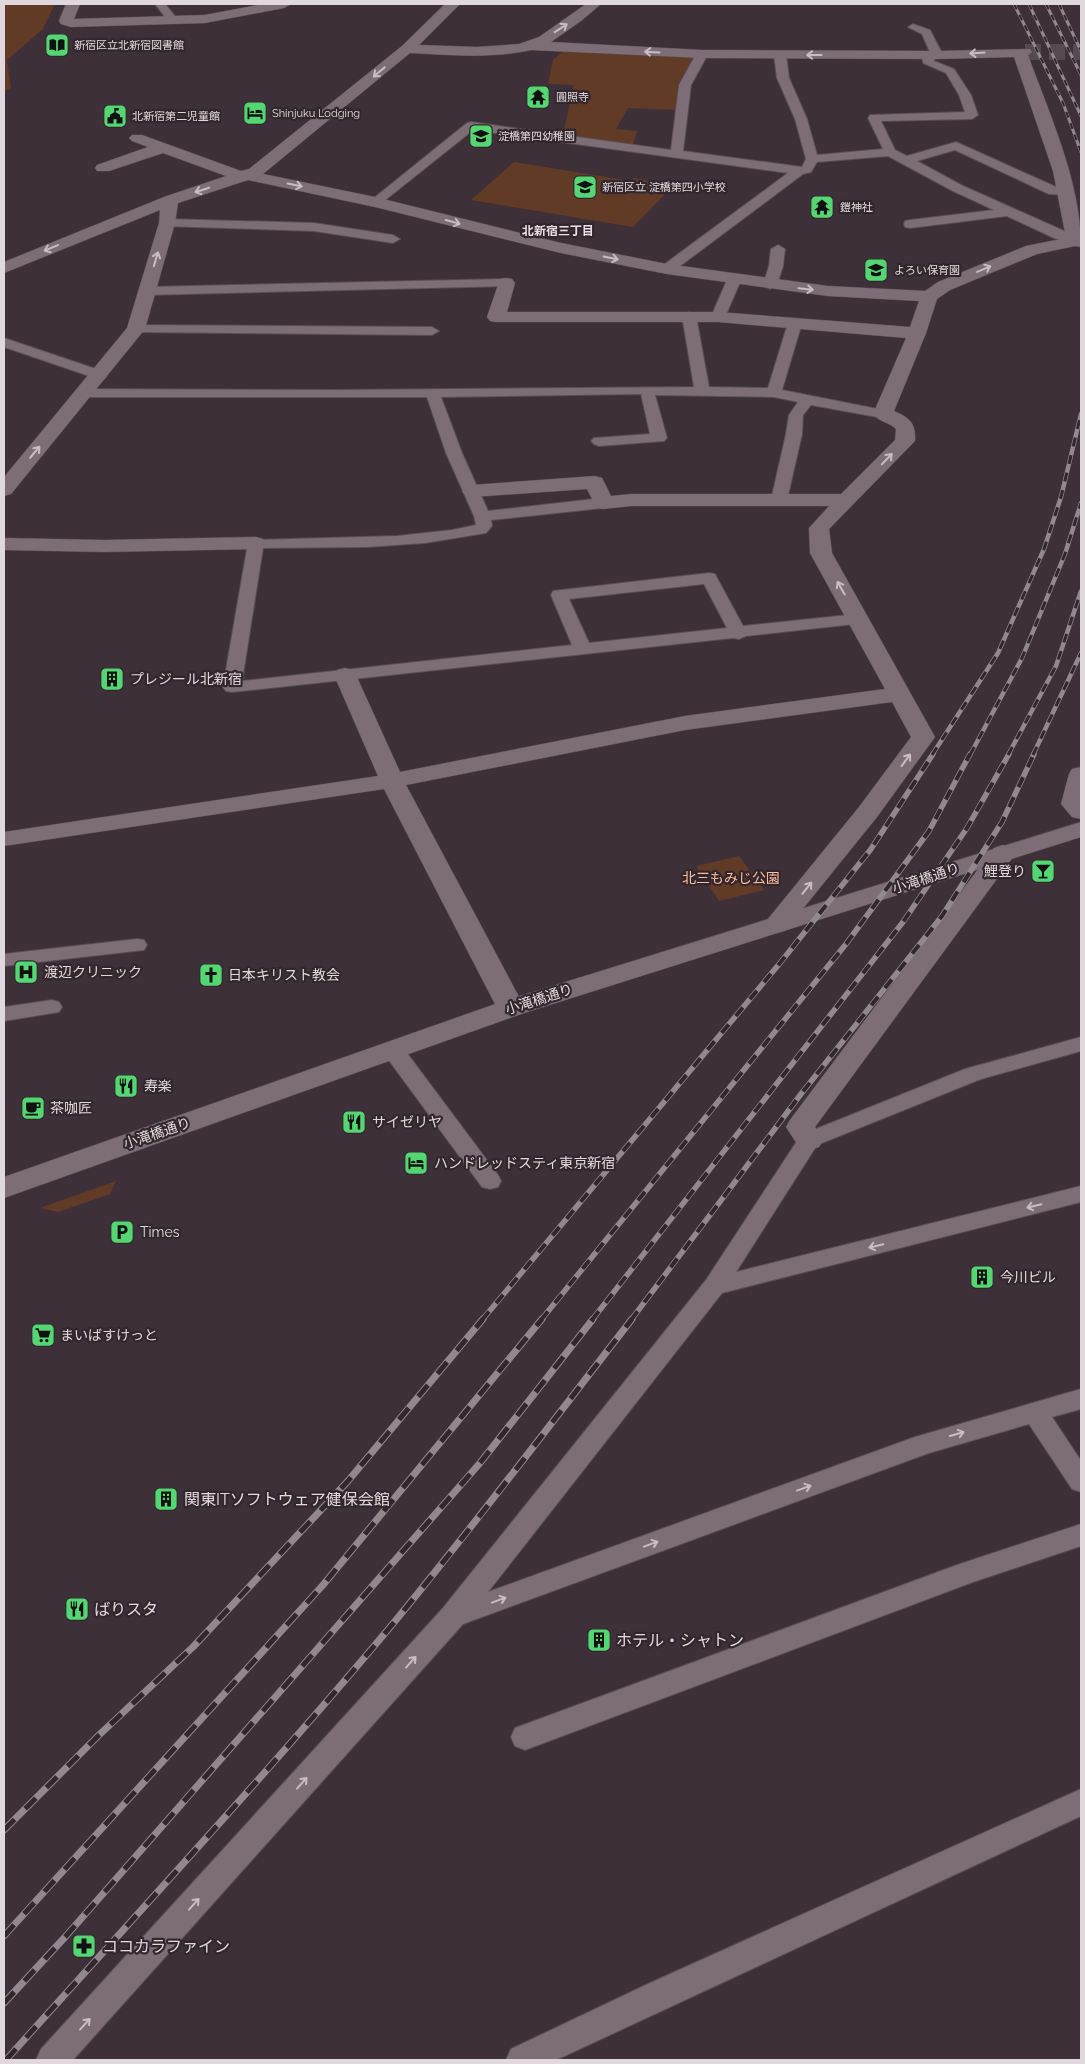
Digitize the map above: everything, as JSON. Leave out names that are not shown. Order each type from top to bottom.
[{"type":"street","points":[[73,4],[66,21],[71,23],[205,19],[284,4]]},
{"type":"street","points":[[4,268],[170,200],[256,172],[407,48],[454,4]]},
{"type":"street","points":[[407,48],[479,52],[525,45],[542,40],[583,14],[594,4]]},
{"type":"street","points":[[137,138],[162,148],[205,158],[245,176],[375,202],[561,248],[667,269],[770,285],[828,291],[929,296],[944,286],[1032,250],[1078,241],[1061,171],[1023,52],[932,55],[702,54],[525,45]]},
{"type":"street","points":[[103,168],[129,164],[162,148]]},
{"type":"street","points":[[4,490],[136,329],[167,223],[170,200]]},
{"type":"street","points":[[506,283],[496,317],[718,317],[917,334]]},
{"type":"street","points":[[776,925],[868,812],[923,738],[821,553],[819,528],[905,441],[906,428],[898,420],[883,414],[917,334],[929,296]]},
{"type":"street","points":[[472,491],[595,482],[603,503],[631,500],[847,500]]},
{"type":"street","points":[[4,544],[104,546],[256,544]]},
{"type":"street","points":[[345,675],[392,781],[511,1008]]},
{"type":"street","points":[[4,839],[392,781],[685,723],[899,694]]},
{"type":"street","points":[[1081,774],[1073,804],[1081,812]]},
{"type":"street","name":"小滝橋通り","points":[[4,1188],[511,1008],[1081,829]]},
{"type":"street","points":[[809,1140],[800,1127],[1003,853]]},
{"type":"lane","points":[[160,4],[173,20]]},
{"type":"lane","points":[[913,27],[926,32],[932,55],[929,63],[950,71],[965,95],[972,115],[874,118],[890,152],[1008,212],[1078,241]]},
{"type":"lane","points":[[676,155],[685,85],[702,54]]},
{"type":"lane","points":[[375,202],[471,126],[799,171],[808,169],[812,160],[801,119],[784,78],[780,55]]},
{"type":"lane","points":[[905,161],[956,146],[1053,191],[1066,192]]},
{"type":"lane","points":[[812,160],[890,152]]},
{"type":"lane","points":[[667,269],[799,171]]},
{"type":"lane","points":[[910,224],[1008,212]]},
{"type":"lane","points":[[167,223],[314,227],[394,239]]},
{"type":"lane","points":[[770,285],[776,266],[778,249]]},
{"type":"lane","points":[[718,317],[734,280]]},
{"type":"lane","points":[[146,291],[506,283]]},
{"type":"lane","points":[[689,316],[702,391]]},
{"type":"lane","points":[[774,393],[795,323]]},
{"type":"lane","points":[[136,329],[432,331]]},
{"type":"lane","points":[[4,342],[100,374]]},
{"type":"lane","points":[[599,441],[659,438],[648,390]]},
{"type":"lane","points":[[84,392],[337,394],[702,391],[774,393],[883,414]]},
{"type":"lane","points":[[432,392],[454,453],[482,516],[484,526],[480,530],[415,540],[256,544],[232,687],[858,620]]},
{"type":"lane","points":[[779,500],[794,434],[796,415],[808,399]]},
{"type":"lane","points":[[482,516],[603,503]]},
{"type":"lane","points":[[583,650],[558,595],[709,578],[739,634]]},
{"type":"lane","points":[[4,960],[137,945]]},
{"type":"lane","points":[[4,1014],[52,1007]]},
{"type":"lane","points":[[52,2060],[453,1616],[714,1286],[809,1140],[973,1074],[1081,1044]]},
{"type":"lane","points":[[393,1050],[490,1181]]},
{"type":"lane","points":[[714,1286],[1081,1194]]},
{"type":"lane","points":[[453,1616],[924,1444],[1081,1399]]},
{"type":"lane","points":[[1035,1412],[1081,1482]]},
{"type":"lane","points":[[525,1737],[966,1573],[1081,1535]]},
{"type":"lane","points":[[522,2060],[670,1990],[1081,1802]]},
{"type":"green space","points":[[4,4],[55,4],[43,29],[7,60],[11,88],[4,91]]},
{"type":"green space","points":[[566,49],[694,56],[678,85],[676,110],[628,108],[616,129],[637,131],[633,145],[550,134],[553,129],[564,130],[574,85],[548,84],[553,60]]},
{"type":"green space","points":[[514,162],[631,181],[634,178],[674,185],[633,227],[471,200]]},
{"type":"green space","name":"北三もみじ公園","points":[[739,856],[764,890],[719,901],[696,866]]},
{"type":"green space","points":[[116,1181],[110,1194],[58,1212],[40,1208]]},
{"type":"tunnel","points":[[1025,52],[1081,52]]},
{"type":"railway","points":[[1014,4],[1063,103],[1081,152]]},
{"type":"railway","points":[[1029,4],[1081,116]]},
{"type":"railway","points":[[1046,4],[1081,75]]},
{"type":"railway","points":[[1059,4],[1081,51]]},
{"type":"railway","points":[[932,755],[998,653],[1044,549],[1061,497],[1081,414]]},
{"type":"railway","points":[[970,755],[1022,658],[1065,554],[1081,503]]},
{"type":"railway","points":[[1008,755],[1056,666],[1081,591]]},
{"type":"railway","points":[[1033,755],[1081,653]]},
{"type":"railway","points":[[482,1320],[780,963],[871,849],[933,754]]},
{"type":"railway","points":[[541,1320],[846,944],[929,831],[970,754]]},
{"type":"railway","points":[[592,1320],[903,922],[967,828],[1009,754]]},
{"type":"railway","points":[[631,1320],[801,1094],[942,916],[1002,822],[1034,754]]},
{"type":"railway","points":[[4,1830],[99,1735],[193,1647],[348,1481],[483,1319]]},
{"type":"railway","points":[[4,1936],[323,1585],[542,1319]]},
{"type":"railway","points":[[4,2003],[66,1936],[480,1463],[593,1319]]},
{"type":"railway","points":[[6,2060],[249,1790],[391,1626],[483,1512],[632,1319]]},
{"type":"place","name":"新宿区立北新宿図書館","points":[[57,45]]},
{"type":"place","name":"圓照寺","points":[[538,97]]},
{"type":"place","name":"Shinjuku Lodging","points":[[255,113]]},
{"type":"place","name":"北新宿第二児童館","points":[[115,116]]},
{"type":"place","name":"淀橋第四幼稚園","points":[[481,136]]},
{"type":"place","name":"新宿区立 淀橋第四小学校","points":[[585,187]]},
{"type":"place","name":"鎧神社","points":[[822,207]]},
{"type":"place","name":"よろい保育園","points":[[876,270]]},
{"type":"place","name":"プレジール北新宿","points":[[112,679]]},
{"type":"place","name":"鯉登り","points":[[1043,871]]},
{"type":"place","name":"渡辺クリニック","points":[[26,972]]},
{"type":"place","name":"日本キリスト教会","points":[[211,975]]},
{"type":"place","name":"寿楽","points":[[126,1086]]},
{"type":"place","name":"茶咖匠","points":[[33,1108]]},
{"type":"place","name":"サイゼリヤ","points":[[354,1122]]},
{"type":"place","name":"ハンドレッドスティ東京新宿","points":[[416,1163]]},
{"type":"place","name":"Times","points":[[122,1232]]},
{"type":"place","name":"今川ビル","points":[[982,1277]]},
{"type":"place","name":"まいばすけっと","points":[[43,1335]]},
{"type":"place","name":"関東ITソフトウェア健保会館","points":[[166,1499]]},
{"type":"place","name":"ばりスタ","points":[[77,1609]]},
{"type":"place","name":"ホテル・シャトン","points":[[599,1640]]},
{"type":"place","name":"ココカラファイン","points":[[84,1946]]},
{"type":"district","name":"北新宿三丁目","points":[[558,231]]}]
